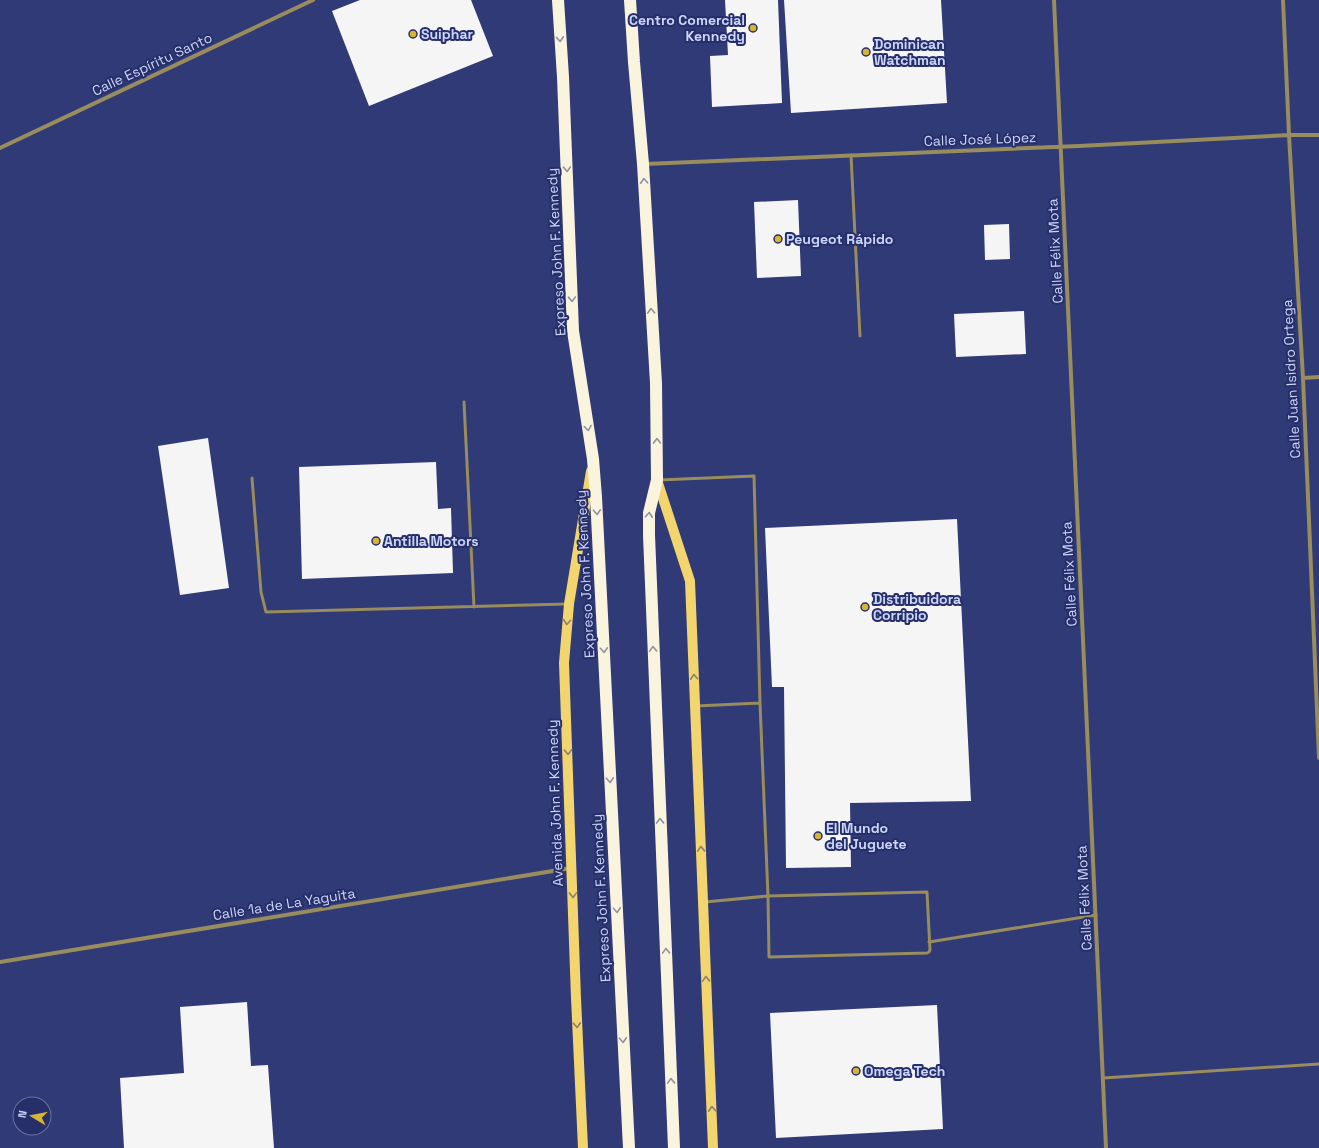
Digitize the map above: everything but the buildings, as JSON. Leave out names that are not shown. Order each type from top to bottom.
[{"type":"highway","name":"Expreso John F. Kennedy","points":[[558,0],[574,331],[593,459],[599,555],[629,1148]]},
{"type":"highway","points":[[630,0],[656,383],[657,480],[648,513],[674,1148]]},
{"type":"main road","name":"Avenida John F. Kennedy","points":[[584,1148],[576,998],[564,663],[569,604],[593,459]]},
{"type":"main road","points":[[657,480],[690,581],[713,1148]]},
{"type":"street","name":"Calle Espíritu Santo","points":[[0,148],[313,0]]},
{"type":"street","name":"Calle Félix Mota","points":[[1054,0],[1106,1148]]},
{"type":"street","name":"Calle Juan Isidro Ortega","points":[[1284,0],[1289,135],[1303,378],[1319,758]]},
{"type":"street","name":"Calle José López","points":[[642,164],[1061,147],[1289,135],[1319,135]]},
{"type":"street","points":[[1303,378],[1319,377]]},
{"type":"street","points":[[1313,615],[1319,615]]},
{"type":"street","name":"Calle 1a de La Yaguita","points":[[0,962],[572,868]]},
{"type":"lane","points":[[852,155],[860,336]]},
{"type":"lane","points":[[464,402],[474,606]]},
{"type":"lane","points":[[657,480],[754,476],[760,703],[768,896],[769,958],[927,953],[930,950],[927,892],[768,896],[703,902]]},
{"type":"lane","points":[[252,478],[261,592],[266,612],[569,604]]},
{"type":"lane","points":[[695,706],[760,703]]},
{"type":"lane","points":[[929,942],[1096,915]]},
{"type":"lane","points":[[1103,1078],[1319,1064]]},
{"type":"place","name":"Centro Comercial Kennedy","points":[[753,28]]},
{"type":"place","name":"Suiphar","points":[[413,34]]},
{"type":"place","name":"Dominican Watchman","points":[[866,52]]},
{"type":"place","name":"Peugeot Rápido","points":[[778,239]]},
{"type":"place","name":"Antilla Motors","points":[[376,541]]},
{"type":"place","name":"Distribuidora Corripio","points":[[865,607]]},
{"type":"place","name":"El Mundo del Juguete","points":[[818,836]]},
{"type":"place","name":"Omega Tech","points":[[856,1071]]}]
